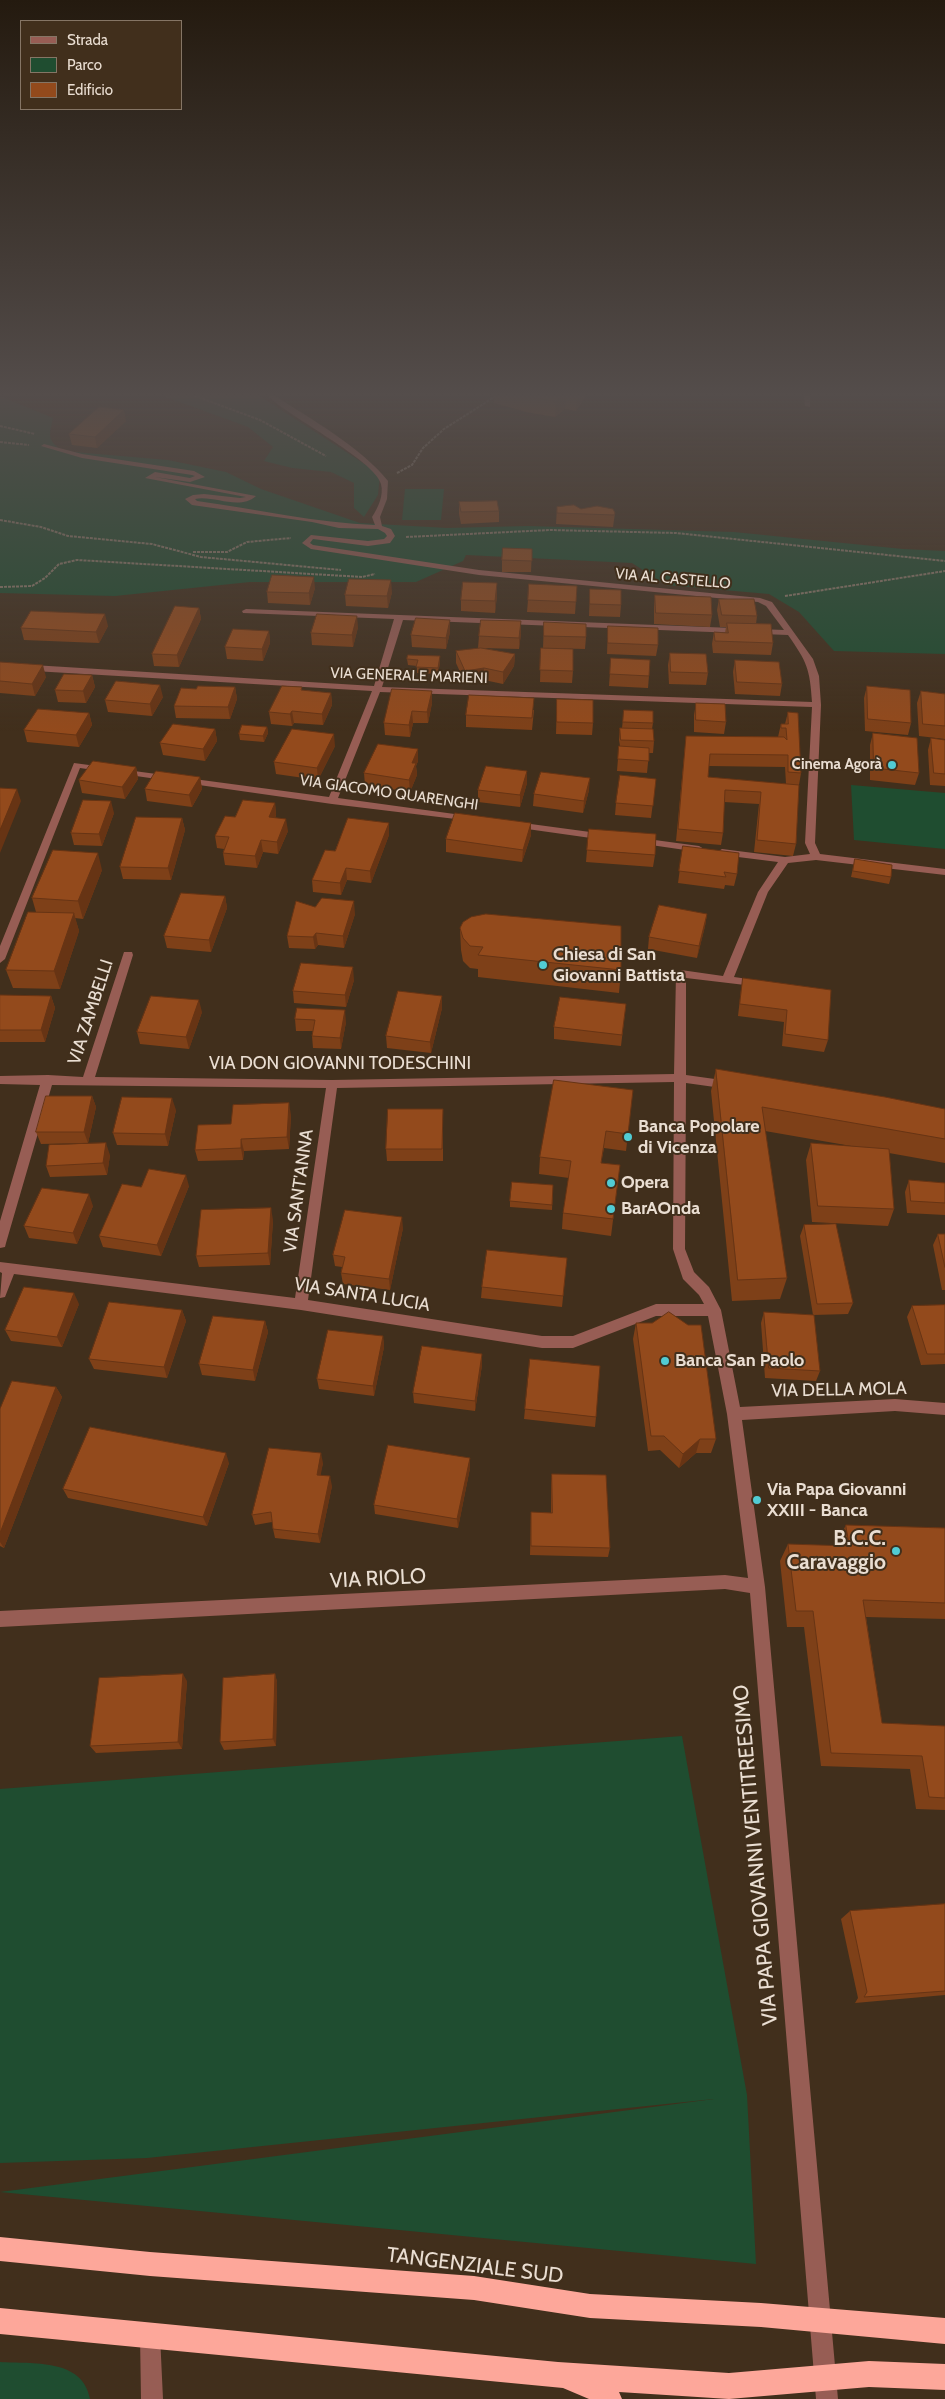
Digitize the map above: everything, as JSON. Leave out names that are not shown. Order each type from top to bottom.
[{"type":"highway","name":"TANGENZIALE SUD","points":[[0,2249],[150,2264],[474,2288],[590,2306],[762,2315],[945,2331]]},
{"type":"highway","points":[[0,2321],[726,2392],[768,2382],[869,2374],[945,2377]]},
{"type":"highway","points":[[558,2375],[598,2390],[609,2399]]},
{"type":"street","points":[[229,508],[312,520],[339,526],[379,527],[388,531],[391,536],[387,541],[379,544],[366,544],[320,537],[311,537],[307,540]]},
{"type":"street","points":[[379,527],[376,517],[381,508]]},
{"type":"street","name":"VIA AL CASTELLO","points":[[307,540],[306,543],[311,547],[416,565],[553,582],[760,600],[769,604],[790,633]]},
{"type":"street","points":[[246,611],[790,633],[809,659],[814,676],[818,705],[810,844],[816,857]]},
{"type":"street","points":[[332,801],[377,689],[399,618]]},
{"type":"street","name":"VIA GENERALE MARIENI","points":[[0,666],[377,689],[818,705]]},
{"type":"street","name":"VIA GIACOMO QUARENGHI","points":[[0,959],[77,765],[480,820]]},
{"type":"street","points":[[509,824],[785,860],[816,857],[945,872]]},
{"type":"street","points":[[766,986],[727,980],[763,892],[785,860]]},
{"type":"street","name":"VIA ZAMBELLI","points":[[88,1080],[128,955]]},
{"type":"street","name":"VIA PAPA GIOVANNI VENTITREESIMO","points":[[727,980],[681,974],[679,1249],[688,1275],[704,1291],[714,1310],[734,1414],[757,1588],[827,2399]]},
{"type":"street","name":"VIA DON GIOVANNI TODESCHINI","points":[[0,1080],[48,1079],[332,1084],[680,1078],[739,1087]]},
{"type":"street","points":[[0,1242],[48,1079]]},
{"type":"street","name":"VIA SANT'ANNA","points":[[301,1304],[332,1084]]},
{"type":"street","points":[[0,1293],[5,1268]]},
{"type":"street","name":"VIA SANTA LUCIA","points":[[5,1268],[301,1304],[542,1342],[573,1342],[656,1310],[714,1310]]},
{"type":"street","name":"VIA DELLA MOLA","points":[[734,1414],[895,1405],[945,1409]]},
{"type":"street","name":"VIA RIOLO","points":[[0,1619],[725,1582],[757,1588]]},
{"type":"street","points":[[150,2335],[152,2399]]},
{"type":"path","points":[[0,520],[41,528],[68,536],[152,544],[189,552],[201,557],[348,570]]},
{"type":"path","points":[[391,536],[446,536],[493,531],[550,530],[676,533],[945,561]]},
{"type":"path","points":[[189,552],[227,552],[247,542],[286,537],[307,540]]},
{"type":"path","points":[[0,587],[32,586],[45,578],[59,564],[77,560],[362,576],[376,573],[366,572]]},
{"type":"path","points":[[760,600],[945,571]]},
{"type":"green space","points":[[0,508],[316,508],[360,523],[447,528],[528,526],[734,532],[903,549],[945,551],[945,654],[834,651],[799,612],[769,594],[666,585],[632,563],[466,555],[463,561],[416,582],[250,582],[115,596],[0,593]]},
{"type":"green space","points":[[354,508],[370,508],[364,517]]},
{"type":"green space","points":[[403,508],[442,508],[441,520],[402,520]]},
{"type":"green space","points":[[851,785],[945,793],[945,849],[854,840]]},
{"type":"green space","points":[[682,1736],[747,2095],[756,2264],[0,2192],[714,2099],[147,2158],[0,2163],[0,1789]]},
{"type":"green space","points":[[0,2362],[41,2364],[67,2370],[77,2376],[85,2386],[90,2399],[0,2399]]},
{"type":"building","points":[[460,508],[498,508],[499,511],[461,512]]},
{"type":"building","points":[[557,508],[607,508],[613,509],[615,513],[614,515],[557,513]]},
{"type":"building","points":[[503,548],[532,549],[532,561],[502,560]]},
{"type":"building","points":[[272,575],[314,577],[309,593],[267,592]]},
{"type":"building","points":[[349,579],[391,580],[387,596],[345,595]]},
{"type":"building","points":[[463,582],[497,583],[495,601],[461,600]]},
{"type":"building","points":[[529,584],[577,586],[576,602],[528,600]]},
{"type":"building","points":[[590,589],[621,590],[621,605],[590,604]]},
{"type":"building","points":[[655,595],[711,597],[712,615],[656,613]]},
{"type":"building","points":[[719,599],[754,599],[757,616],[722,615]]},
{"type":"building","points":[[175,606],[199,608],[177,655],[152,654]]},
{"type":"building","points":[[31,611],[105,614],[96,632],[21,628]]},
{"type":"building","points":[[317,614],[357,616],[352,635],[311,633]]},
{"type":"building","points":[[416,618],[450,620],[446,638],[411,635]]},
{"type":"building","points":[[481,620],[521,621],[519,638],[479,636]]},
{"type":"building","points":[[544,622],[586,624],[586,637],[544,636]]},
{"type":"building","points":[[727,623],[771,624],[773,643],[715,641],[714,632],[728,633]]},
{"type":"building","points":[[608,626],[658,628],[658,645],[608,643]]},
{"type":"building","points":[[233,629],[269,631],[262,649],[225,647]]},
{"type":"building","points":[[481,648],[515,654],[503,672],[484,668],[465,671],[456,651]]},
{"type":"building","points":[[541,648],[573,649],[573,671],[540,670]]},
{"type":"building","points":[[670,653],[706,654],[708,673],[671,672]]},
{"type":"building","points":[[408,655],[440,656],[438,668],[416,667],[418,660],[407,659]]},
{"type":"building","points":[[611,658],[650,660],[649,676],[610,674]]},
{"type":"building","points":[[735,660],[779,662],[782,684],[737,682]]},
{"type":"building","points":[[0,662],[43,665],[32,684],[0,681]]},
{"type":"building","points":[[64,674],[92,675],[83,691],[55,690]]},
{"type":"building","points":[[116,681],[160,685],[150,704],[105,700]]},
{"type":"building","points":[[198,686],[235,687],[228,707],[174,706],[181,688],[196,689]]},
{"type":"building","points":[[282,686],[302,687],[301,690],[331,693],[322,714],[292,711],[290,714],[269,712]]},
{"type":"building","points":[[867,686],[910,690],[911,723],[868,719]]},
{"type":"building","points":[[392,689],[432,691],[427,712],[412,711],[409,725],[384,723]]},
{"type":"building","points":[[921,691],[945,694],[945,726],[923,724]]},
{"type":"building","points":[[469,695],[534,698],[532,718],[466,715]]},
{"type":"building","points":[[557,699],[593,700],[593,723],[557,722]]},
{"type":"building","points":[[696,703],[725,704],[726,722],[696,720]]},
{"type":"building","points":[[38,709],[89,713],[76,735],[24,730]]},
{"type":"building","points":[[624,710],[653,711],[653,723],[623,722]]},
{"type":"building","points":[[788,712],[798,713],[801,773],[788,772],[788,755],[710,754],[708,777],[799,785],[796,844],[757,840],[761,792],[725,790],[723,833],[678,829],[686,736],[784,737],[787,740],[786,728],[781,728],[781,724],[788,724]]},
{"type":"building","points":[[173,724],[215,729],[203,749],[160,743]]},
{"type":"building","points":[[242,725],[267,727],[263,736],[239,734]]},
{"type":"building","points":[[620,728],[653,729],[654,741],[621,740]]},
{"type":"building","points":[[292,729],[334,734],[317,768],[274,762]]},
{"type":"building","points":[[873,733],[917,738],[919,773],[874,768]]},
{"type":"building","points":[[931,738],[945,740],[945,774],[934,773]]},
{"type":"building","points":[[378,744],[418,749],[412,763],[416,763],[409,780],[364,773]]},
{"type":"building","points":[[619,746],[649,748],[649,761],[618,759]]},
{"type":"building","points":[[93,761],[136,767],[122,787],[79,780]]},
{"type":"building","points":[[486,766],[527,771],[520,795],[478,790]]},
{"type":"building","points":[[156,771],[200,777],[189,795],[145,789]]},
{"type":"building","points":[[541,772],[590,778],[584,801],[534,794]]},
{"type":"building","points":[[620,775],[656,779],[653,806],[616,803]]},
{"type":"building","points":[[0,788],[17,789],[0,830]]},
{"type":"building","points":[[83,800],[111,801],[99,834],[71,833]]},
{"type":"building","points":[[243,800],[275,803],[269,817],[286,819],[277,842],[261,840],[255,856],[223,853],[229,837],[215,836],[225,816],[235,817]]},
{"type":"building","points":[[455,813],[531,823],[523,850],[446,839]]},
{"type":"building","points":[[136,817],[182,818],[168,868],[120,867]]},
{"type":"building","points":[[348,818],[389,823],[370,871],[346,868],[340,883],[312,880],[325,850],[335,851]]},
{"type":"building","points":[[589,829],[656,834],[655,855],[587,850]]},
{"type":"building","points":[[683,846],[739,853],[737,874],[724,872],[726,877],[679,871]]},
{"type":"building","points":[[53,850],[98,853],[78,901],[32,898]]},
{"type":"building","points":[[855,859],[892,865],[891,877],[853,871]]},
{"type":"building","points":[[181,893],[225,896],[209,940],[164,936]]},
{"type":"building","points":[[322,898],[354,901],[343,936],[316,933],[313,937],[287,936],[296,901],[315,907]]},
{"type":"building","points":[[659,905],[707,914],[699,946],[649,937]]},
{"type":"building","points":[[28,912],[74,913],[54,971],[6,970]]},
{"type":"building","points":[[486,914],[621,926],[621,970],[478,955],[483,947],[470,946],[463,938],[460,928],[463,922],[471,917]]},
{"type":"building","points":[[301,963],[353,967],[345,995],[293,991]]},
{"type":"building","points":[[743,978],[831,990],[828,1040],[785,1034],[787,1010],[740,1004]]},
{"type":"building","points":[[398,991],[442,996],[430,1042],[386,1036]]},
{"type":"building","points":[[0,995],[51,996],[41,1030],[0,1030]]},
{"type":"building","points":[[151,996],[199,1000],[186,1037],[137,1032]]},
{"type":"building","points":[[560,997],[626,1004],[622,1035],[554,1027]]},
{"type":"building","points":[[297,1008],[345,1010],[340,1038],[312,1036],[315,1020],[295,1019]]},
{"type":"building","points":[[716,1069],[945,1109],[945,1139],[762,1107],[787,1278],[738,1280]]},
{"type":"building","points":[[554,1080],[633,1090],[628,1134],[606,1131],[601,1163],[620,1165],[613,1219],[563,1213],[571,1161],[540,1157]]},
{"type":"building","points":[[46,1096],[92,1096],[84,1132],[36,1132]]},
{"type":"building","points":[[122,1097],[172,1098],[165,1134],[113,1133]]},
{"type":"building","points":[[289,1103],[287,1137],[241,1139],[241,1148],[195,1150],[198,1125],[231,1124],[233,1105]]},
{"type":"building","points":[[388,1109],[443,1109],[442,1149],[386,1149]]},
{"type":"building","points":[[106,1143],[103,1163],[46,1166],[49,1145]]},
{"type":"building","points":[[811,1143],[889,1149],[894,1209],[818,1206]]},
{"type":"building","points":[[149,1169],[186,1175],[157,1245],[99,1236],[122,1184],[141,1187]]},
{"type":"building","points":[[909,1180],[945,1183],[945,1203],[911,1201]]},
{"type":"building","points":[[512,1182],[553,1185],[552,1205],[510,1201]]},
{"type":"building","points":[[42,1188],[89,1194],[73,1233],[24,1226]]},
{"type":"building","points":[[271,1208],[268,1253],[196,1256],[201,1210]]},
{"type":"building","points":[[345,1210],[402,1217],[389,1279],[341,1273],[345,1257],[333,1255]]},
{"type":"building","points":[[836,1224],[853,1303],[817,1304],[804,1225]]},
{"type":"building","points":[[938,1234],[945,1234],[945,1267]]},
{"type":"building","points":[[487,1250],[567,1258],[563,1296],[482,1287]]},
{"type":"building","points":[[24,1287],[74,1293],[57,1337],[5,1330]]},
{"type":"building","points":[[109,1302],[182,1310],[164,1367],[89,1359]]},
{"type":"building","points":[[945,1305],[945,1354],[927,1354],[912,1306]]},
{"type":"building","points":[[669,1312],[688,1325],[701,1325],[716,1439],[700,1439],[683,1454],[664,1436],[651,1436],[636,1323],[652,1323]]},
{"type":"building","points":[[764,1312],[814,1315],[820,1371],[769,1368]]},
{"type":"building","points":[[213,1316],[265,1321],[253,1370],[199,1364]]},
{"type":"building","points":[[328,1330],[383,1336],[373,1386],[317,1379]]},
{"type":"building","points":[[422,1346],[482,1354],[475,1401],[413,1393]]},
{"type":"building","points":[[530,1359],[600,1366],[596,1417],[525,1409]]},
{"type":"building","points":[[12,1381],[56,1387],[0,1533],[0,1409]]},
{"type":"building","points":[[90,1427],[226,1453],[203,1517],[63,1489]]},
{"type":"building","points":[[388,1445],[470,1458],[457,1519],[374,1505]]},
{"type":"building","points":[[269,1448],[321,1453],[317,1475],[330,1476],[318,1534],[273,1529],[271,1512],[252,1515]]},
{"type":"building","points":[[552,1474],[606,1475],[610,1548],[531,1546],[531,1512],[552,1513]]},
{"type":"building","points":[[846,1525],[945,1528],[945,1603],[863,1600],[882,1723],[945,1726],[945,1798],[929,1797],[922,1756],[831,1753],[813,1611],[796,1611],[788,1544],[849,1546]]},
{"type":"building","points":[[183,1674],[178,1742],[90,1746],[99,1678]]},
{"type":"building","points":[[275,1674],[273,1739],[220,1742],[223,1678]]},
{"type":"building","points":[[945,1904],[945,1991],[864,1997],[867,1992],[850,1911]]},
{"type":"place","name":"Cinema Agorà","points":[[892,765]]},
{"type":"place","name":"Chiesa di San Giovanni Battista","points":[[543,965]]},
{"type":"place","name":"Banca Popolare di Vicenza","points":[[628,1137]]},
{"type":"place","name":"Opera","points":[[611,1183]]},
{"type":"place","name":"BarAOnda","points":[[611,1209]]},
{"type":"place","name":"Banca San Paolo","points":[[665,1361]]},
{"type":"place","name":"Via Papa Giovanni XXIII - Banca","points":[[757,1500]]},
{"type":"place","name":"B.C.C. Caravaggio","points":[[896,1551]]}]
